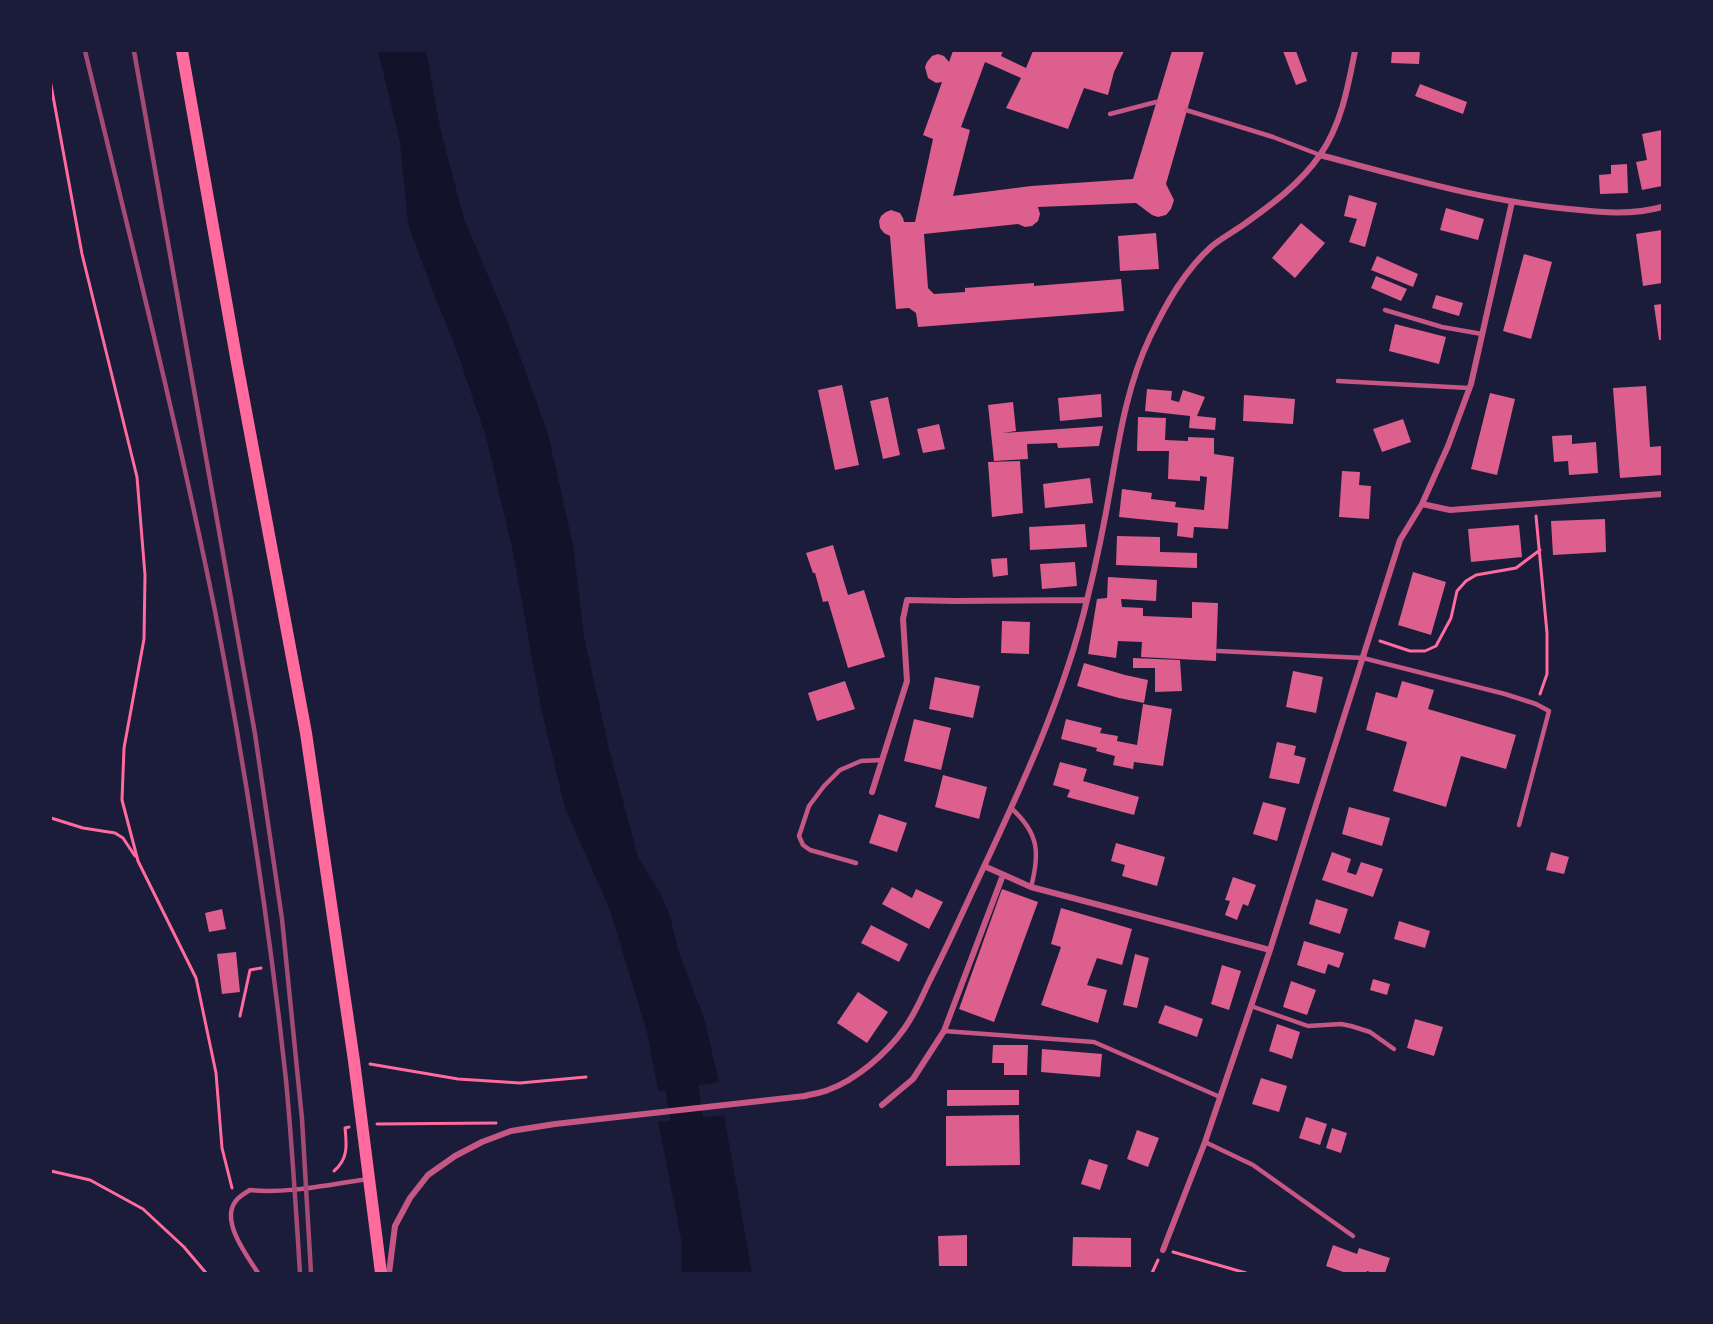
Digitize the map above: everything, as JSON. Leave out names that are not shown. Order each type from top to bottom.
[{"type":"main road","points":[[182,51],[306,733],[354,1061],[381,1273]]},
{"type":"street","points":[[389,1273],[396,1226],[410,1198],[428,1175],[455,1156],[482,1142],[511,1131],[555,1124],[805,1096],[830,1090],[876,1059],[905,1028],[920,1002],[1011,808],[1072,658],[1104,523],[1121,426],[1149,340],[1169,299],[1191,267],[1213,246],[1276,202],[1320,155],[1335,127],[1347,90],[1354,51]]},
{"type":"street","points":[[1320,155],[1451,190],[1512,202],[1608,213],[1662,207]]},
{"type":"street","points":[[1163,1250],[1205,1142],[1270,950],[1400,540],[1422,504],[1448,446],[1470,388],[1512,202]]},
{"type":"street","points":[[1422,504],[1450,510],[1662,494]]},
{"type":"street","points":[[872,792],[907,681],[903,620],[907,600],[1087,600]]},
{"type":"street","points":[[984,866],[1031,887],[1270,950]]},
{"type":"street","points":[[882,1105],[913,1079],[944,1031],[1003,875]]},
{"type":"lane","points":[[1110,114],[1156,102]]},
{"type":"lane","points":[[1186,110],[1273,136],[1320,155]]},
{"type":"lane","points":[[1384,310],[1442,327],[1482,334]]},
{"type":"lane","points":[[1338,381],[1470,388]]},
{"type":"lane","points":[[1218,651],[1363,657],[1536,704],[1550,711],[1519,825]]},
{"type":"lane","points":[[855,863],[810,850],[803,845],[799,836],[809,806],[840,770],[861,761],[882,760]]},
{"type":"lane","points":[[1011,808],[1021,817],[1034,839],[1037,866],[1031,887]]},
{"type":"lane","points":[[1251,1006],[1308,1026],[1341,1024],[1351,1026],[1370,1032],[1394,1049]]},
{"type":"lane","points":[[944,1031],[1094,1042],[1220,1097]]},
{"type":"lane","points":[[1205,1142],[1253,1165],[1353,1236]]},
{"type":"lane","points":[[258,1273],[232,1226],[230,1213],[235,1201],[250,1190],[312,1187],[369,1179]]},
{"type":"path","points":[[51,85],[82,254],[137,477],[145,575],[144,639],[124,748],[122,800],[138,861]]},
{"type":"path","points":[[1535,502],[1547,633],[1547,674],[1536,704]]},
{"type":"path","points":[[1369,637],[1410,651],[1425,651],[1436,646],[1451,618],[1457,591],[1466,581],[1476,575],[1515,567],[1539,550]]},
{"type":"path","points":[[51,818],[83,828],[115,832],[123,838],[138,861],[196,978],[216,1073],[222,1148],[235,1201]]},
{"type":"path","points":[[240,1016],[250,970],[261,968]]},
{"type":"path","points":[[354,1061],[458,1079],[520,1083],[586,1077]]},
{"type":"path","points":[[312,1187],[337,1169],[345,1159],[347,1144],[345,1128],[384,1124],[499,1123]]},
{"type":"path","points":[[51,1171],[90,1180],[143,1209],[184,1247],[206,1273]]},
{"type":"path","points":[[1163,1250],[1246,1273]]},
{"type":"shaded area","points":[[378,51],[426,51],[441,132],[464,219],[508,323],[548,434],[573,545],[584,636],[610,753],[638,857],[660,893],[670,916],[678,950],[704,1018],[719,1082],[658,1091],[648,1036],[610,910],[565,808],[540,703],[513,552],[486,437],[457,351],[408,224],[400,142]]},
{"type":"shaded area","points":[[724,1115],[752,1273],[682,1273],[681,1238],[658,1122]]},
{"type":"building","points":[[953,51],[1003,51],[1001,56],[1026,68],[1033,51],[1124,51],[1114,72],[1108,95],[1084,88],[1068,129],[1006,108],[1021,78],[985,62],[961,127],[970,130],[953,196],[1031,186],[1133,179],[1172,51],[1204,51],[1166,184],[1174,200],[1166,215],[1158,217],[1152,215],[1136,203],[1038,207],[1040,214],[1038,221],[1032,226],[1025,227],[1018,224],[924,234],[928,288],[934,294],[965,292],[965,288],[1034,283],[1034,286],[1121,279],[1124,311],[918,327],[916,313],[909,308],[896,309],[890,236],[880,228],[879,221],[881,216],[891,210],[900,213],[904,222],[915,222],[933,139],[923,135],[942,82],[936,83],[928,78],[925,67],[932,56],[938,54],[944,56],[949,62]]},
{"type":"building","points":[[1283,51],[1296,51],[1307,81],[1296,85]]},
{"type":"building","points":[[1392,51],[1420,51],[1419,64],[1391,63]]},
{"type":"building","points":[[1420,84],[1467,102],[1463,114],[1415,96]]},
{"type":"building","points":[[1662,130],[1662,186],[1642,190],[1636,162],[1647,160],[1642,134]]},
{"type":"building","points":[[1627,164],[1628,193],[1600,194],[1599,175],[1611,174],[1611,165]]},
{"type":"building","points":[[1349,195],[1377,203],[1365,247],[1349,242],[1357,219],[1344,216]]},
{"type":"building","points":[[1446,208],[1484,219],[1478,240],[1440,230]]},
{"type":"building","points":[[1301,223],[1325,243],[1295,278],[1272,258]]},
{"type":"building","points":[[1662,230],[1662,283],[1643,286],[1636,234]]},
{"type":"building","points":[[1156,233],[1159,269],[1120,271],[1118,236]]},
{"type":"building","points":[[1524,254],[1552,262],[1531,339],[1503,331]]},
{"type":"building","points":[[1377,256],[1418,274],[1413,287],[1371,270]]},
{"type":"building","points":[[1376,276],[1407,289],[1401,301],[1371,288]]},
{"type":"building","points":[[1436,295],[1463,303],[1459,316],[1432,308]]},
{"type":"building","points":[[1662,304],[1662,340],[1659,340],[1654,305]]},
{"type":"building","points":[[1395,324],[1446,337],[1439,364],[1389,351]]},
{"type":"building","points":[[842,385],[859,465],[835,470],[818,390]]},
{"type":"building","points":[[1646,386],[1650,447],[1662,446],[1662,475],[1620,478],[1613,388]]},
{"type":"building","points":[[1147,389],[1172,391],[1171,400],[1179,402],[1183,390],[1205,397],[1197,416],[1216,418],[1215,430],[1189,428],[1190,416],[1145,411]]},
{"type":"building","points":[[1490,393],[1515,399],[1497,475],[1471,469]]},
{"type":"building","points":[[1101,394],[1102,417],[1060,421],[1058,398]]},
{"type":"building","points":[[1244,395],[1295,399],[1293,424],[1243,421]]},
{"type":"building","points":[[888,397],[900,455],[883,459],[870,401]]},
{"type":"building","points":[[1013,402],[1016,431],[1003,433],[1103,426],[1099,446],[1058,448],[1057,443],[1027,444],[1028,459],[994,461],[988,405]]},
{"type":"building","points":[[1138,417],[1166,418],[1165,440],[1188,441],[1188,437],[1214,438],[1214,454],[1234,457],[1228,529],[1194,527],[1193,538],[1177,536],[1178,523],[1119,517],[1122,489],[1152,493],[1151,499],[1176,502],[1175,507],[1204,510],[1207,477],[1200,476],[1200,481],[1168,479],[1169,451],[1137,451]]},
{"type":"building","points":[[1403,419],[1411,442],[1382,452],[1373,429]]},
{"type":"building","points":[[939,424],[945,449],[923,453],[917,429]]},
{"type":"building","points":[[1572,435],[1572,444],[1596,442],[1598,473],[1569,475],[1568,461],[1554,462],[1552,436]]},
{"type":"building","points":[[1020,461],[1023,513],[992,517],[988,462]]},
{"type":"building","points":[[1342,471],[1360,472],[1359,485],[1371,486],[1369,519],[1339,517]]},
{"type":"building","points":[[1090,478],[1093,503],[1045,508],[1043,484]]},
{"type":"building","points":[[1605,519],[1606,552],[1553,555],[1551,521]]},
{"type":"building","points":[[1085,524],[1087,547],[1030,550],[1029,527]]},
{"type":"building","points":[[1519,525],[1522,557],[1471,562],[1468,529]]},
{"type":"building","points":[[1117,536],[1160,537],[1160,552],[1197,553],[1197,568],[1116,565]]},
{"type":"building","points":[[833,545],[848,595],[864,590],[885,657],[848,668],[828,601],[823,602],[815,573],[813,573],[806,553]]},
{"type":"building","points":[[1007,558],[1008,575],[993,577],[991,559]]},
{"type":"building","points":[[1075,562],[1077,586],[1042,589],[1040,564]]},
{"type":"building","points":[[1413,572],[1446,582],[1431,635],[1398,625]]},
{"type":"building","points":[[1108,577],[1157,580],[1156,601],[1121,599],[1122,607],[1143,608],[1143,616],[1192,618],[1192,602],[1218,603],[1216,661],[1141,657],[1142,642],[1118,641],[1116,658],[1088,654],[1097,599],[1107,598]]},
{"type":"building","points":[[1002,621],[1030,622],[1029,654],[1001,653]]},
{"type":"building","points":[[1133,658],[1180,660],[1182,691],[1155,692],[1155,668],[1133,668]]},
{"type":"building","points":[[1084,663],[1148,680],[1144,703],[1077,686]]},
{"type":"building","points":[[1293,671],[1323,677],[1316,713],[1286,707]]},
{"type":"building","points":[[935,677],[980,686],[973,718],[929,709]]},
{"type":"building","points":[[845,681],[855,709],[817,721],[808,693]]},
{"type":"building","points":[[1402,681],[1434,690],[1428,709],[1516,735],[1506,769],[1461,756],[1446,807],[1393,791],[1407,742],[1366,730],[1376,692],[1397,698]]},
{"type":"building","points":[[1143,704],[1172,709],[1163,766],[1134,762],[1133,769],[1113,765],[1115,756],[1096,751],[1097,748],[1061,739],[1066,719],[1102,728],[1100,733],[1118,736],[1117,741],[1137,745]]},
{"type":"building","points":[[914,719],[951,728],[941,770],[904,761]]},
{"type":"building","points":[[1277,742],[1296,746],[1294,755],[1306,758],[1299,784],[1269,778]]},
{"type":"building","points":[[1060,762],[1087,769],[1083,781],[1139,797],[1134,815],[1067,797],[1070,790],[1053,785]]},
{"type":"building","points":[[943,775],[987,787],[979,819],[935,807]]},
{"type":"building","points":[[1263,802],[1286,808],[1277,841],[1253,834]]},
{"type":"building","points":[[1349,807],[1390,818],[1382,846],[1342,834]]},
{"type":"building","points":[[879,814],[907,823],[897,852],[869,843]]},
{"type":"building","points":[[1116,843],[1165,857],[1157,886],[1122,876],[1125,865],[1111,861]]},
{"type":"building","points":[[1332,852],[1351,859],[1347,872],[1356,875],[1361,862],[1383,869],[1373,897],[1322,880]]},
{"type":"building","points":[[1551,852],[1569,857],[1564,874],[1546,870]]},
{"type":"building","points":[[1233,877],[1256,885],[1248,906],[1243,904],[1237,920],[1225,915],[1230,901],[1225,900]]},
{"type":"building","points":[[892,887],[912,898],[916,889],[943,902],[929,929],[882,904]]},
{"type":"building","points":[[1002,889],[1038,902],[994,1022],[959,1009]]},
{"type":"building","points":[[1316,899],[1348,909],[1340,934],[1309,924]]},
{"type":"building","points":[[1061,908],[1132,929],[1122,965],[1097,958],[1087,985],[1107,990],[1098,1023],[1041,1005],[1061,947],[1051,944]]},
{"type":"building","points":[[222,909],[226,929],[209,932],[205,913]]},
{"type":"building","points":[[1399,921],[1430,931],[1425,948],[1394,939]]},
{"type":"building","points":[[871,925],[908,944],[899,962],[861,943]]},
{"type":"building","points":[[1304,941],[1344,953],[1339,968],[1328,964],[1325,974],[1297,965]]},
{"type":"building","points":[[236,952],[240,992],[222,994],[217,954]]},
{"type":"building","points":[[1135,954],[1149,958],[1137,1008],[1123,1005]]},
{"type":"building","points":[[1222,965],[1241,971],[1229,1010],[1211,1004]]},
{"type":"building","points":[[1373,979],[1390,984],[1387,995],[1370,990]]},
{"type":"building","points":[[1291,981],[1316,990],[1307,1015],[1283,1007]]},
{"type":"building","points":[[858,992],[888,1012],[867,1043],[837,1023]]},
{"type":"building","points":[[1165,1005],[1203,1019],[1197,1037],[1158,1023]]},
{"type":"building","points":[[1415,1019],[1443,1027],[1434,1056],[1407,1048]]},
{"type":"building","points":[[1277,1024],[1300,1032],[1292,1059],[1269,1051]]},
{"type":"building","points":[[993,1045],[1028,1045],[1027,1075],[1004,1075],[1004,1063],[992,1063]]},
{"type":"building","points":[[1042,1049],[1102,1054],[1100,1077],[1041,1072]]},
{"type":"building","points":[[1261,1078],[1287,1086],[1279,1112],[1252,1104]]},
{"type":"building","points":[[947,1090],[1019,1090],[1019,1105],[947,1106]]},
{"type":"building","points":[[1019,1115],[1020,1165],[946,1166],[946,1116]]},
{"type":"building","points":[[1306,1117],[1327,1124],[1320,1145],[1299,1138]]},
{"type":"building","points":[[1332,1128],[1347,1133],[1341,1153],[1326,1148]]},
{"type":"building","points":[[1137,1130],[1159,1138],[1148,1167],[1127,1159]]},
{"type":"building","points":[[1089,1159],[1108,1165],[1100,1190],[1081,1184]]},
{"type":"building","points":[[967,1235],[967,1266],[939,1266],[938,1236]]},
{"type":"building","points":[[1073,1237],[1131,1238],[1131,1267],[1072,1266]]},
{"type":"building","points":[[1333,1245],[1357,1254],[1359,1248],[1390,1258],[1385,1273],[1367,1271],[1366,1273],[1346,1273],[1326,1266]]},
{"type":"waterway","points":[[673,1043],[694,1164]]},
{"type":"railway","points":[[85,51],[185,470],[215,611],[236,728],[264,903],[286,1080],[300,1273]]},
{"type":"railway","points":[[134,51],[255,734],[282,919],[302,1119],[311,1273]]}]
